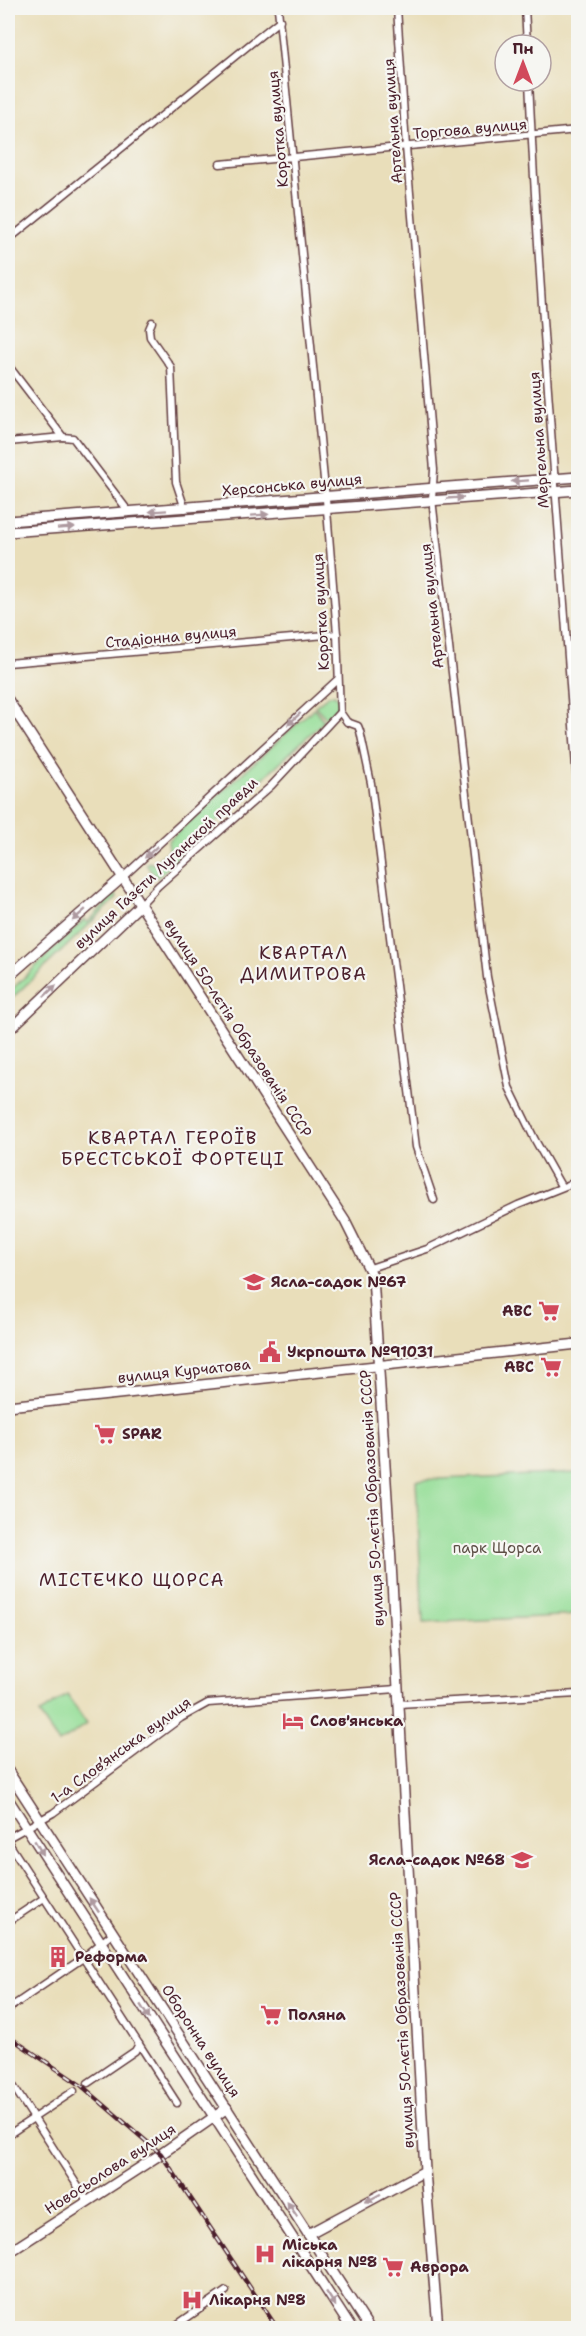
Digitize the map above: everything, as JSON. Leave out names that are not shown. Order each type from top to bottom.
[{"type":"street","name":"Коротка вулиця","points":[[279,8],[327,510],[337,634],[339,712]]},
{"type":"street","name":"Артельна вулиця","points":[[397,8],[406,147],[434,470],[432,499],[487,977],[509,1087],[561,1186]]},
{"type":"street","points":[[525,8],[526,33]]},
{"type":"street","points":[[8,240],[280,20]]},
{"type":"street","name":"Мергельна вулиця","points":[[529,93],[553,479],[576,718],[579,798]]},
{"type":"street","name":"Торгова вулиця","points":[[220,164],[579,130]]},
{"type":"street","points":[[152,322],[149,329],[150,337],[171,367],[176,482],[185,508]]},
{"type":"street","points":[[8,365],[63,437]]},
{"type":"street","points":[[8,442],[73,438],[129,513]]},
{"type":"street","name":"Херсонська вулиця","points":[[8,521],[579,477]]},
{"type":"street","name":"Херсонська вулиця","points":[[8,532],[327,510],[432,499],[579,490]]},
{"type":"street","name":"Стадіонна вулиця","points":[[8,663],[337,634]]},
{"type":"street","name":"вулиця Газєти Луганской правди","points":[[8,976],[123,877],[337,680]]},
{"type":"street","name":"вулиця 50-лєтія Образованія СССР","points":[[8,700],[345,1221],[370,1268],[379,1366],[425,2171],[438,2328]]},
{"type":"street","points":[[339,712],[347,722],[358,726],[371,783],[416,1147],[434,1200]]},
{"type":"street","name":"вулиця Газєти Луганской правди","points":[[8,1031],[158,886],[271,786],[339,712]]},
{"type":"street","points":[[370,1268],[427,1249],[561,1186],[579,1180]]},
{"type":"street","name":"вулиця Курчатова","points":[[8,1406],[579,1344]]},
{"type":"street","name":"1-а Слов’янська вулиця","points":[[8,1840],[25,1827],[53,1813],[181,1718],[207,1703],[397,1689]]},
{"type":"street","points":[[398,1704],[579,1694]]},
{"type":"street","name":"Оборонна вулиця","points":[[8,1771],[369,2328]]},
{"type":"street","name":"Оборонна вулиця","points":[[8,1799],[351,2328]]},
{"type":"street","points":[[8,1840],[177,2103]]},
{"type":"street","points":[[8,1922],[44,1898]]},
{"type":"street","points":[[8,2009],[83,1958],[113,1933]]},
{"type":"street","points":[[88,2084],[135,2051],[139,2044]]},
{"type":"street","points":[[8,2078],[88,2202]]},
{"type":"street","points":[[8,2135],[74,2091]]},
{"type":"street","name":"Новосьолова вулиця","points":[[8,2253],[162,2154],[226,2108]]},
{"type":"street","points":[[308,2234],[425,2171]]},
{"type":"street","points":[[172,2328],[226,2291]]},
{"type":"green space","points":[[329,695],[335,695],[339,701],[336,710],[327,719],[315,706]]},
{"type":"green space","points":[[314,708],[324,721],[157,878],[146,864],[149,862],[153,864],[169,849],[168,841]]},
{"type":"green space","points":[[114,891],[117,898],[8,1002],[8,993],[85,919],[87,923],[104,906],[104,899]]},
{"type":"green space","name":"парк Щорса","points":[[578,1473],[578,1615],[423,1623],[416,1480]]},
{"type":"green space","points":[[67,1695],[87,1724],[59,1743],[39,1714]]},
{"type":"railway","points":[[8,2036],[82,2086],[161,2154],[277,2328]]},
{"type":"place","name":"Ясла-садок №67","points":[[254,1282]]},
{"type":"place","name":"ABC","points":[[549,1311]]},
{"type":"place","name":"Укрпошта №91031","points":[[270,1352]]},
{"type":"place","name":"АВС","points":[[551,1367]]},
{"type":"place","name":"SPAR","points":[[105,1434]]},
{"type":"place","name":"Слов'янська","points":[[293,1721]]},
{"type":"place","name":"Ясла-садок №68","points":[[522,1860]]},
{"type":"place","name":"Реформа","points":[[58,1957]]},
{"type":"place","name":"Поляна","points":[[271,2015]]},
{"type":"place","name":"Міська лікарня №8","points":[[265,2254]]},
{"type":"place","name":"Аврора","points":[[393,2267]]},
{"type":"place","name":"Лікарня №8","points":[[192,2300]]},
{"type":"district","name":"КВАРТАЛ ДИМИТРОВА","points":[[304,963]]},
{"type":"district","name":"КВАРТАЛ ГЕРОЇВ БРЕСТСЬКОЇ ФОРТЕЦІ","points":[[173,1148]]},
{"type":"district","name":"МІСТЕЧКО ЩОРСА","points":[[132,1580]]}]
